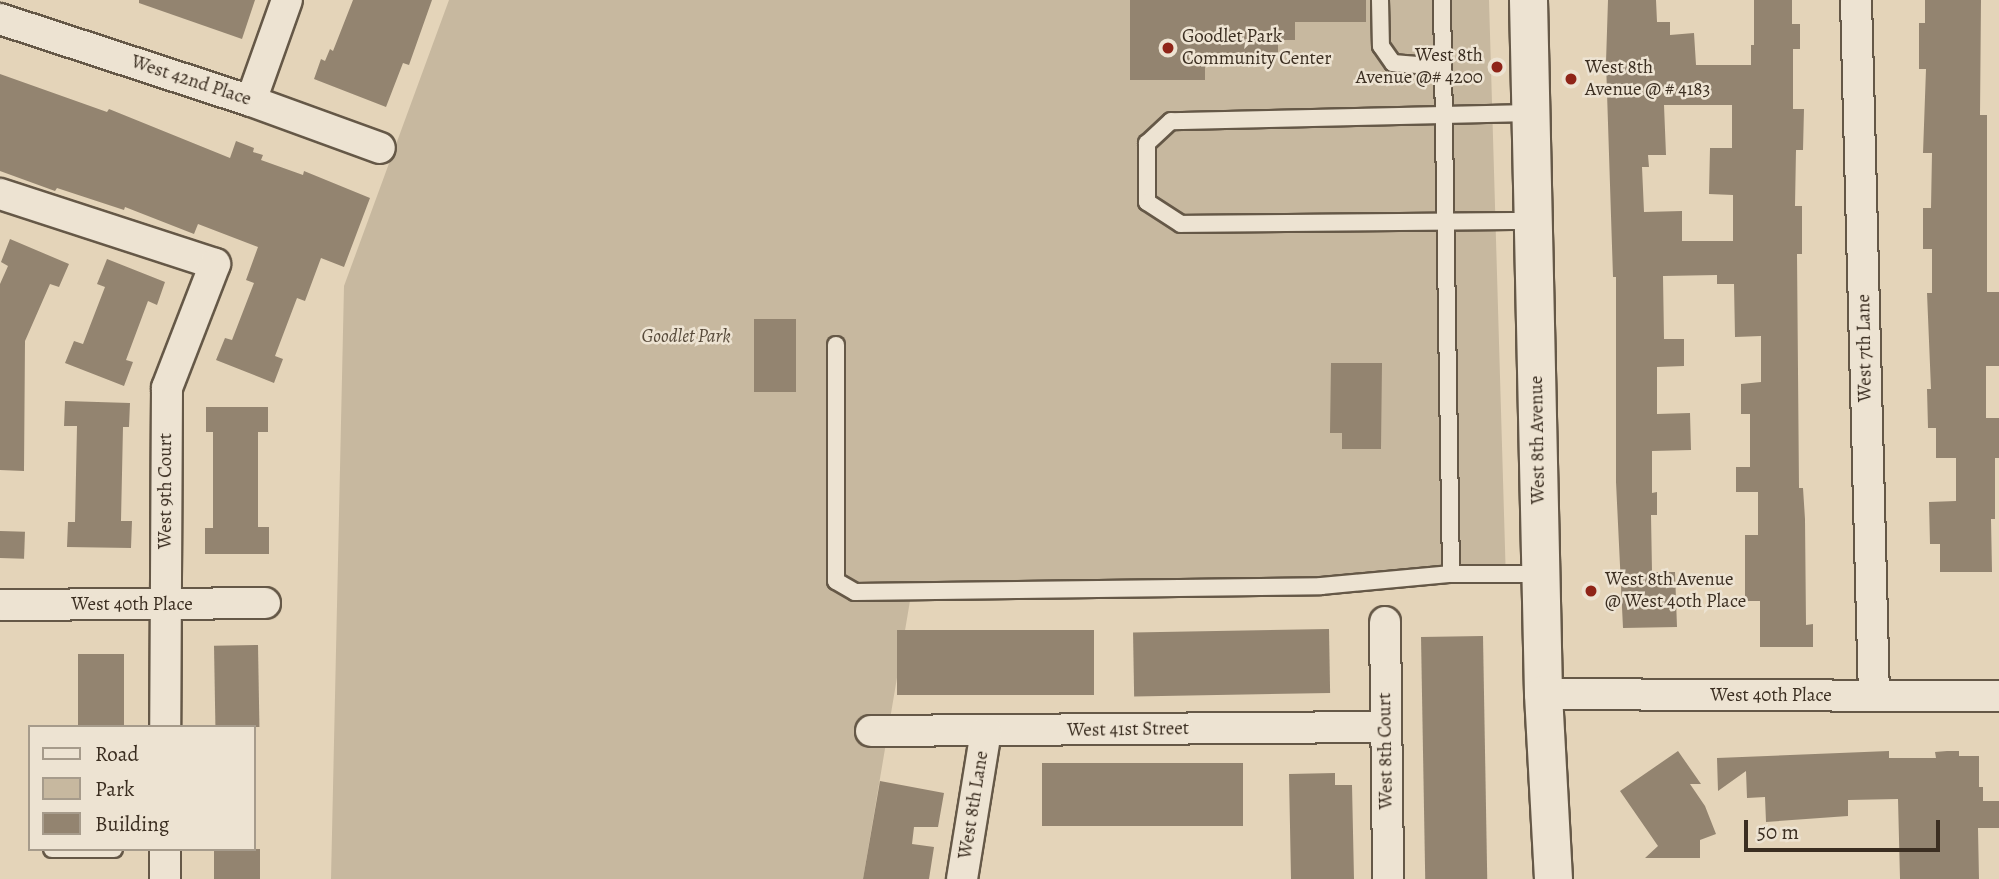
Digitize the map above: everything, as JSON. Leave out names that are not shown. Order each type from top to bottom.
[{"type":"street","points":[[251,101],[287,0]]},
{"type":"street","name":"West 8th Avenue","points":[[1528,0],[1543,694],[1553,879]]},
{"type":"street","name":"West 7th Lane","points":[[1856,0],[1874,696]]},
{"type":"street","name":"West 42nd Place","points":[[0,19],[251,101],[380,148]]},
{"type":"street","name":"West 9th Court","points":[[0,194],[215,264],[167,388],[165,725]]},
{"type":"street","name":"West 40th Place","points":[[0,605],[166,606],[265,603]]},
{"type":"street","name":"West 8th Court","points":[[1385,622],[1384,727],[1388,879]]},
{"type":"street","name":"West 40th Place","points":[[1543,694],[1999,696]]},
{"type":"street","name":"West 41st Street","points":[[871,731],[1384,727]]},
{"type":"street","name":"West 8th Lane","points":[[962,879],[986,731]]},
{"type":"street","points":[[165,851],[165,879]]},
{"type":"lane","points":[[1380,0],[1381,46],[1393,63],[1442,67]]},
{"type":"lane","points":[[1441,0],[1451,574]]},
{"type":"lane","points":[[1530,113],[1171,121],[1146,143],[1147,202],[1181,224],[1533,220]]},
{"type":"lane","points":[[836,345],[836,581],[855,592],[1321,586],[1451,574],[1541,574]]},
{"type":"green space","name":"Goodlet Park","points":[[449,0],[1489,0],[1506,582],[912,589],[863,879],[331,879],[344,286]]},
{"type":"building","points":[[139,0],[255,0],[242,39],[139,3]]},
{"type":"building","points":[[353,0],[432,0],[409,65],[403,63],[386,107],[314,79],[321,59],[325,61],[330,49],[333,51]]},
{"type":"building","name":"Goodlet Park Community Center","points":[[1130,0],[1366,0],[1366,22],[1295,22],[1295,40],[1278,40],[1278,57],[1205,57],[1205,80],[1130,80]]},
{"type":"building","points":[[1608,0],[1656,0],[1657,22],[1670,22],[1670,35],[1694,33],[1696,65],[1751,65],[1754,0],[1792,0],[1792,24],[1800,24],[1800,49],[1793,49],[1793,109],[1804,109],[1803,150],[1796,150],[1795,206],[1802,206],[1802,254],[1797,254],[1799,488],[1803,488],[1805,519],[1806,625],[1813,624],[1813,647],[1760,647],[1760,601],[1745,601],[1745,535],[1758,535],[1758,492],[1736,492],[1736,467],[1750,467],[1750,414],[1741,414],[1741,384],[1761,382],[1761,336],[1735,337],[1734,284],[1717,284],[1717,275],[1663,276],[1664,339],[1684,339],[1684,366],[1657,367],[1657,414],[1690,413],[1691,450],[1652,451],[1652,493],[1657,492],[1657,515],[1651,515],[1652,572],[1675,572],[1677,627],[1623,628],[1616,482],[1616,277],[1613,277],[1606,62]],"holes":[[[1664,105],[1732,105],[1732,148],[1710,148],[1709,194],[1733,195],[1733,241],[1682,241],[1682,211],[1644,212],[1642,167],[1649,167],[1648,155],[1666,155]]]},
{"type":"building","points":[[1925,0],[1981,0],[1980,115],[1987,115],[1987,292],[1999,292],[1999,366],[1986,366],[1986,418],[1999,418],[1999,458],[1995,458],[1995,519],[1991,519],[1992,572],[1940,572],[1940,544],[1930,544],[1929,502],[1956,501],[1956,458],[1936,458],[1936,428],[1928,428],[1927,389],[1931,389],[1927,293],[1932,293],[1932,249],[1923,249],[1923,208],[1931,208],[1932,153],[1923,153],[1926,69],[1919,69],[1919,23],[1925,23]]},
{"type":"building","points":[[0,74],[107,112],[109,109],[230,158],[236,141],[254,148],[253,152],[263,155],[261,160],[303,175],[304,171],[370,198],[344,267],[321,258],[305,301],[297,298],[275,356],[283,359],[274,383],[216,360],[225,338],[232,340],[254,283],[246,280],[258,247],[198,224],[194,234],[125,207],[124,210],[57,188],[55,191],[0,171]]},
{"type":"building","points":[[10,239],[69,264],[59,287],[50,284],[25,341],[24,471],[0,470],[0,284],[8,266],[1,262]]},
{"type":"building","points":[[107,259],[165,282],[157,305],[148,301],[126,360],[133,362],[124,386],[65,363],[74,341],[83,344],[105,287],[97,284]]},
{"type":"building","points":[[754,319],[796,319],[796,392],[754,392]]},
{"type":"building","points":[[1331,363],[1382,363],[1381,449],[1342,449],[1342,433],[1330,433]]},
{"type":"building","points":[[65,401],[130,403],[129,427],[123,427],[121,521],[132,521],[131,548],[67,547],[68,522],[75,522],[77,426],[64,426]]},
{"type":"building","points":[[206,407],[268,407],[268,432],[258,432],[258,527],[269,527],[269,554],[205,554],[205,528],[213,528],[213,432],[206,432]]},
{"type":"building","points":[[0,531],[25,532],[24,559],[0,558]]},
{"type":"building","points":[[1329,629],[1330,693],[1134,696],[1133,632]]},
{"type":"building","points":[[897,630],[1094,630],[1094,695],[897,695]]},
{"type":"building","points":[[1483,636],[1487,879],[1425,879],[1421,637]]},
{"type":"building","points":[[258,645],[259,727],[215,725],[214,646]]},
{"type":"building","points":[[78,654],[124,654],[124,725],[78,725]]},
{"type":"building","points":[[1678,751],[1701,784],[1690,784],[1705,806],[1716,834],[1700,840],[1700,858],[1645,858],[1658,846],[1620,791]]},
{"type":"building","points":[[1889,751],[1889,758],[1936,758],[1935,752],[1947,751],[1959,751],[1959,756],[1979,756],[1979,787],[1983,787],[1983,801],[1999,801],[1999,828],[1978,828],[1979,879],[1900,879],[1898,799],[1848,800],[1848,816],[1766,822],[1765,797],[1747,798],[1746,771],[1718,791],[1717,758]]},
{"type":"building","points":[[1042,763],[1243,763],[1243,826],[1042,826]]},
{"type":"building","points":[[1335,773],[1335,785],[1352,785],[1354,879],[1291,879],[1289,774]]},
{"type":"building","points":[[880,781],[944,793],[938,827],[914,827],[912,844],[934,847],[929,879],[863,879]]},
{"type":"building","points":[[260,849],[260,879],[214,879],[214,851]]},
{"type":"place","name":"Goodlet Park Community Center","points":[[1168,48]]},
{"type":"place","name":"West 8th Avenue @# 4200","points":[[1497,67]]},
{"type":"place","name":"West 8th Avenue @ # 4183","points":[[1571,79]]},
{"type":"place","name":"West 8th Avenue @ West 40th Place","points":[[1591,591]]}]
